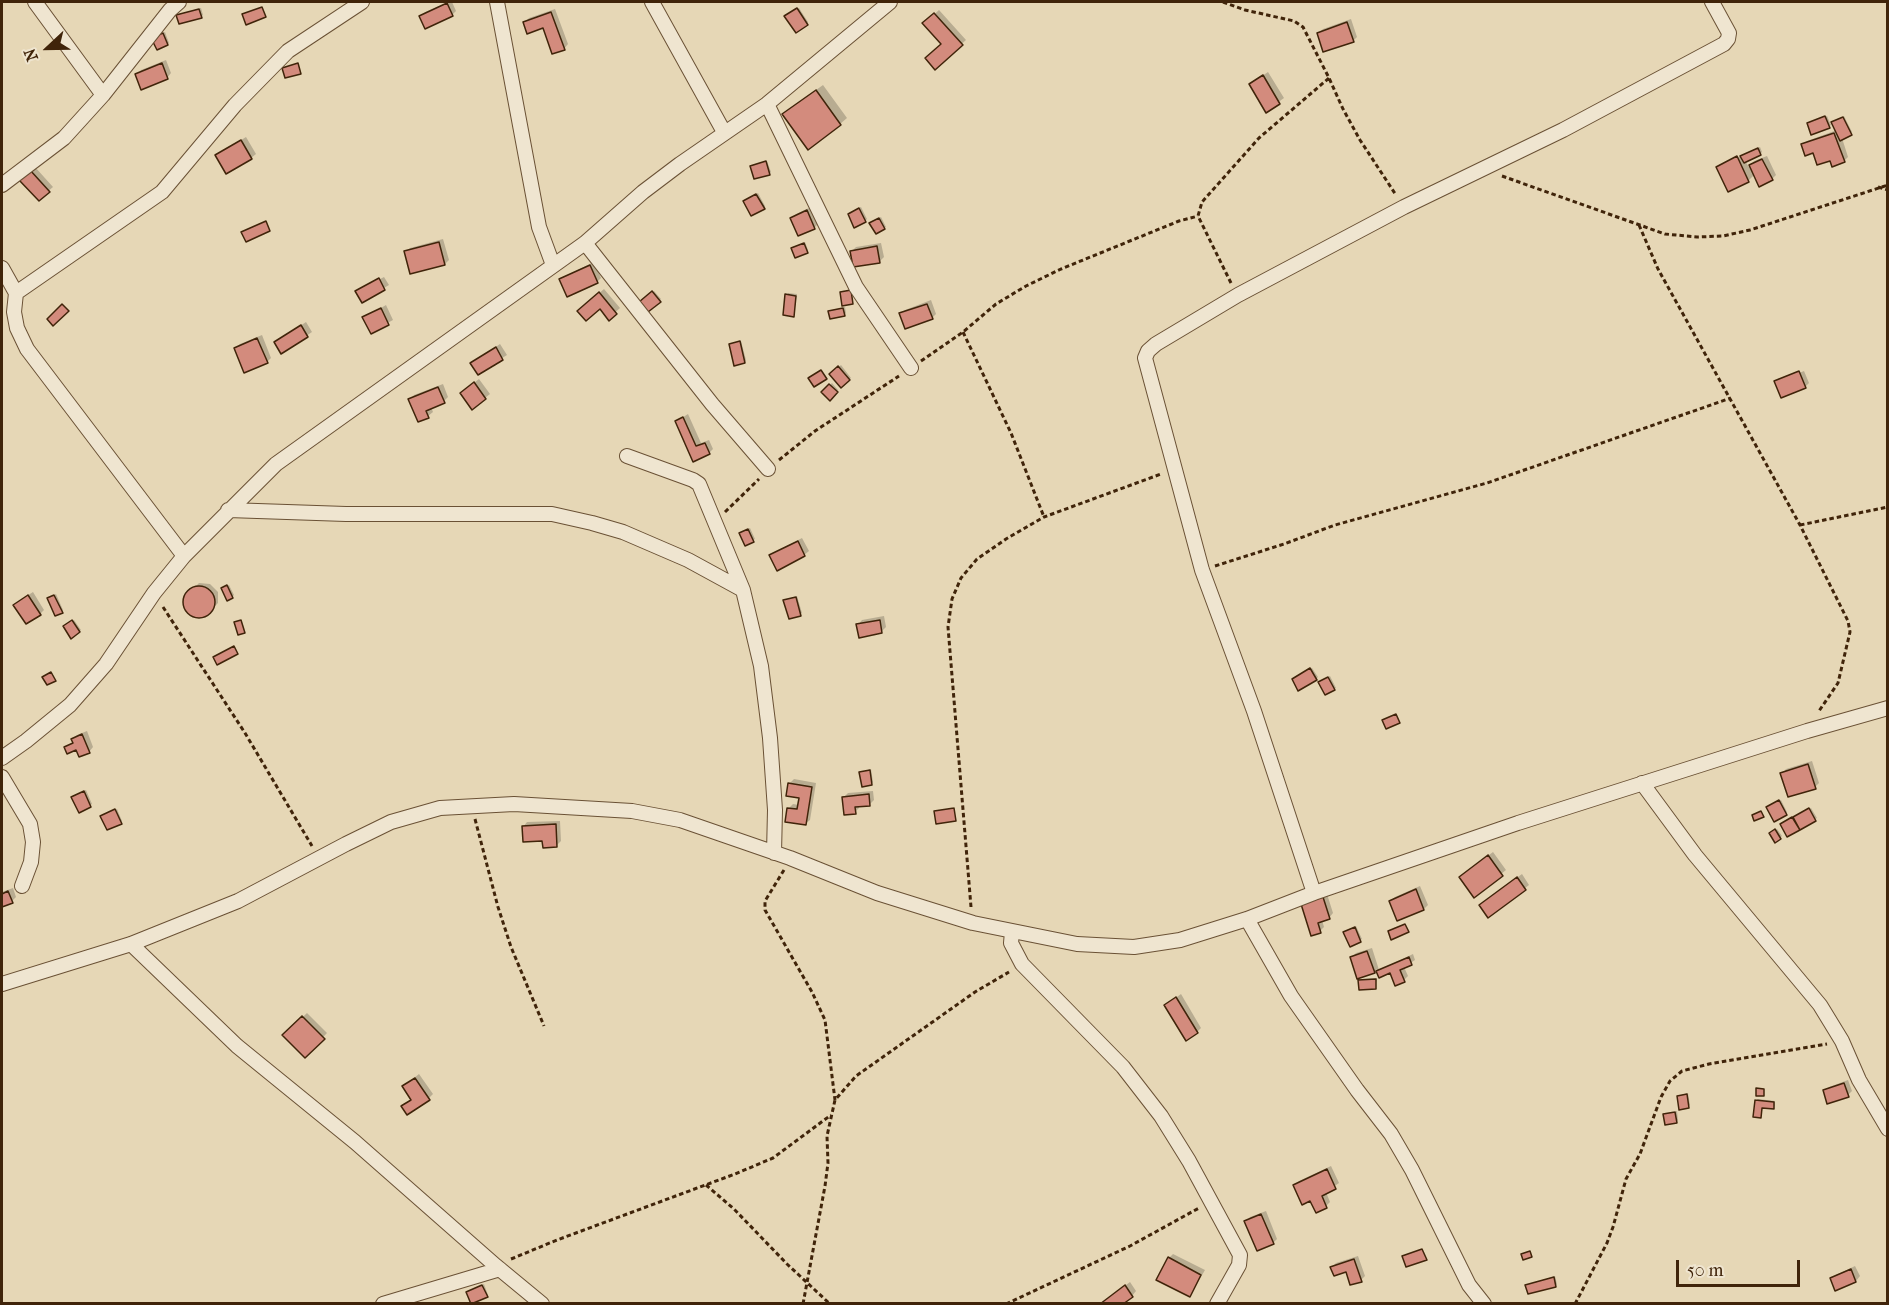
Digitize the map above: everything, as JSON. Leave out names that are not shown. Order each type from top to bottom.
[{"type":"street","points":[[34,2],[103,95]]},
{"type":"street","points":[[2,184],[64,138],[103,95],[170,10],[179,2]]},
{"type":"street","points":[[16,294],[162,192],[235,105],[288,51],[362,2]]},
{"type":"street","points":[[497,2],[539,227],[553,265]]},
{"type":"street","points":[[652,2],[724,132]]},
{"type":"street","points":[[2,758],[70,705],[106,664],[154,593],[184,556],[276,464],[585,243],[643,192],[724,132],[767,104],[891,2]]},
{"type":"street","points":[[1314,893],[1254,711],[1202,570],[1145,358],[1148,351],[1156,344],[1238,296],[1404,207],[1563,130],[1724,44],[1729,33],[1712,2]]},
{"type":"street","points":[[767,104],[855,286],[911,368]]},
{"type":"street","points":[[585,243],[712,404],[768,469]]},
{"type":"street","points":[[2,268],[16,294],[14,312],[17,328],[27,349],[184,556]]},
{"type":"street","points":[[627,456],[699,484],[743,590],[761,666],[770,738],[775,810],[774,853]]},
{"type":"street","points":[[228,510],[357,514],[552,514],[623,532],[688,560],[743,590]]},
{"type":"street","points":[[2,984],[131,944],[238,901],[391,822],[440,808],[514,804],[632,810],[680,820],[790,858],[877,893],[973,923],[1077,944],[1134,947],[1180,940],[1247,919],[1314,893],[1518,823],[1807,731],[1887,708]]},
{"type":"street","points":[[2,777],[30,824],[33,842],[31,862],[22,886]]},
{"type":"street","points":[[1642,783],[1695,855],[1820,1005],[1842,1041],[1859,1080],[1887,1129]]},
{"type":"street","points":[[1247,919],[1291,996],[1391,1134],[1412,1170],[1469,1285],[1484,1304]]},
{"type":"street","points":[[1012,932],[1011,943],[1022,964],[1123,1067],[1161,1116],[1211,1202],[1240,1256],[1239,1265],[1217,1304]]},
{"type":"street","points":[[131,944],[237,1046],[355,1142],[542,1304]]},
{"type":"street","points":[[383,1304],[498,1268]]},
{"type":"path","points":[[1223,2],[1245,10],[1294,21],[1303,27],[1343,110],[1404,207]]},
{"type":"path","points":[[1238,296],[1198,216],[1202,202],[1259,138],[1329,78]]},
{"type":"path","points":[[1488,167],[1510,180],[1665,234],[1723,236],[1750,230],[1887,185]]},
{"type":"path","points":[[1877,187],[1887,190]]},
{"type":"path","points":[[715,522],[768,469],[815,431],[963,333],[996,304],[1061,269],[1179,221],[1198,216]]},
{"type":"path","points":[[1639,225],[1658,269],[1800,525],[1848,621],[1850,632],[1838,683],[1807,731]]},
{"type":"path","points":[[963,333],[1015,442],[1044,517]]},
{"type":"path","points":[[1202,570],[1335,525],[1487,483],[1731,398]]},
{"type":"path","points":[[973,923],[948,627],[952,599],[961,578],[977,559],[1044,517],[1174,469]]},
{"type":"path","points":[[1800,525],[1887,507]]},
{"type":"path","points":[[154,593],[245,733],[319,858]]},
{"type":"path","points":[[472,806],[508,937],[544,1026]]},
{"type":"path","points":[[790,858],[764,906],[825,1020],[835,1100]]},
{"type":"path","points":[[802,1304],[825,1186],[828,1163],[827,1136],[835,1100],[843,1089],[864,1070],[975,992],[1022,964]]},
{"type":"path","points":[[1575,1304],[1607,1243],[1626,1179],[1640,1154],[1661,1097],[1670,1081],[1682,1071],[1709,1064],[1842,1041]]},
{"type":"path","points":[[498,1268],[608,1220],[773,1158],[831,1114]]},
{"type":"path","points":[[706,1185],[734,1209],[830,1304]]},
{"type":"path","points":[[1005,1304],[1130,1246],[1211,1202]]},
{"type":"building","points":[[447,3],[453,16],[425,29],[419,16]]},
{"type":"building","points":[[262,7],[266,17],[246,25],[242,14]]},
{"type":"building","points":[[797,8],[808,25],[796,33],[784,16]]},
{"type":"building","points":[[199,9],[202,18],[179,24],[176,15]]},
{"type":"building","points":[[551,12],[565,50],[552,54],[543,28],[527,34],[523,22]]},
{"type":"building","points":[[934,13],[963,45],[935,70],[925,58],[941,44],[922,23]]},
{"type":"building","points":[[1347,22],[1354,42],[1323,52],[1317,33]]},
{"type":"building","points":[[163,33],[168,45],[157,50],[151,38]]},
{"type":"building","points":[[162,63],[168,79],[141,90],[135,74]]},
{"type":"building","points":[[298,63],[301,74],[285,78],[282,68]]},
{"type":"building","points":[[1263,75],[1280,104],[1266,113],[1249,84]]},
{"type":"building","points":[[816,90],[841,125],[808,150],[782,114]]},
{"type":"building","points":[[1825,116],[1830,128],[1811,135],[1807,123]]},
{"type":"building","points":[[1843,117],[1852,135],[1840,141],[1831,122]]},
{"type":"building","points":[[1834,133],[1845,162],[1832,167],[1830,161],[1817,165],[1813,153],[1805,156],[1801,144]]},
{"type":"building","points":[[241,140],[252,159],[226,174],[215,155]]},
{"type":"building","points":[[1758,148],[1761,155],[1744,163],[1740,156]]},
{"type":"building","points":[[1737,156],[1749,182],[1728,192],[1716,167]]},
{"type":"building","points":[[1762,159],[1773,180],[1759,187],[1749,165]]},
{"type":"building","points":[[766,161],[770,175],[754,179],[750,166]]},
{"type":"building","points":[[30,170],[50,192],[39,201],[19,180]]},
{"type":"building","points":[[756,194],[765,209],[751,216],[743,201]]},
{"type":"building","points":[[859,208],[866,222],[854,228],[848,214]]},
{"type":"building","points":[[807,210],[815,229],[798,236],[790,218]]},
{"type":"building","points":[[879,218],[885,229],[876,234],[869,223]]},
{"type":"building","points":[[266,221],[270,231],[246,242],[241,232]]},
{"type":"building","points":[[439,242],[445,265],[410,274],[404,251]]},
{"type":"building","points":[[804,243],[808,253],[795,258],[791,248]]},
{"type":"building","points":[[877,246],[880,263],[853,267],[850,251]]},
{"type":"building","points":[[590,265],[598,283],[567,297],[559,279]]},
{"type":"building","points":[[379,278],[385,290],[362,303],[355,291]]},
{"type":"building","points":[[851,290],[853,304],[842,306],[840,292]]},
{"type":"building","points":[[652,291],[661,302],[648,312],[639,302]]},
{"type":"building","points":[[599,292],[617,314],[609,321],[600,309],[586,321],[577,311]]},
{"type":"building","points":[[785,294],[796,296],[794,317],[783,315]]},
{"type":"building","points":[[62,304],[69,311],[53,326],[47,319]]},
{"type":"building","points":[[927,304],[933,319],[905,329],[899,313]]},
{"type":"building","points":[[381,308],[389,325],[371,334],[362,317]]},
{"type":"building","points":[[843,308],[845,316],[830,319],[828,311]]},
{"type":"building","points":[[301,325],[308,337],[281,354],[274,342]]},
{"type":"building","points":[[257,338],[268,363],[244,373],[234,348]]},
{"type":"building","points":[[740,341],[745,363],[734,366],[729,344]]},
{"type":"building","points":[[496,347],[503,360],[478,375],[470,363]]},
{"type":"building","points":[[838,366],[850,380],[841,388],[829,374]]},
{"type":"building","points":[[821,370],[827,379],[814,387],[808,378]]},
{"type":"building","points":[[1799,371],[1806,388],[1781,398],[1774,381]]},
{"type":"building","points":[[474,382],[486,399],[472,410],[460,393]]},
{"type":"building","points":[[829,384],[838,392],[830,401],[821,392]]},
{"type":"building","points":[[438,387],[445,403],[426,411],[429,418],[418,422],[408,399]]},
{"type":"building","points":[[683,417],[696,446],[705,443],[710,454],[693,462],[675,421]]},
{"type":"building","points":[[748,529],[754,542],[745,546],[739,533]]},
{"type":"building","points":[[798,541],[805,556],[777,571],[769,555]]},
{"type":"building","points":[[227,585],[233,598],[227,601],[221,588]]},
{"type":"building","points":[[199,586],[211,590],[215,602],[211,614],[199,618],[187,614],[183,602],[187,590]]},
{"type":"building","points":[[28,595],[41,615],[26,624],[13,605]]},
{"type":"building","points":[[54,595],[63,613],[55,616],[47,598]]},
{"type":"building","points":[[796,597],[801,616],[789,619],[783,600]]},
{"type":"building","points":[[72,620],[80,632],[71,639],[63,626]]},
{"type":"building","points":[[241,620],[245,633],[238,635],[234,622]]},
{"type":"building","points":[[880,620],[882,633],[859,638],[856,624]]},
{"type":"building","points":[[234,646],[238,654],[217,665],[213,657]]},
{"type":"building","points":[[1310,668],[1317,680],[1298,691],[1292,679]]},
{"type":"building","points":[[51,672],[56,681],[47,685],[42,677]]},
{"type":"building","points":[[1328,677],[1335,690],[1325,695],[1318,682]]},
{"type":"building","points":[[1396,714],[1400,723],[1386,729],[1382,720]]},
{"type":"building","points":[[82,734],[90,753],[79,757],[76,750],[67,754],[64,747],[73,743],[71,739]]},
{"type":"building","points":[[1808,764],[1816,789],[1788,797],[1780,773]]},
{"type":"building","points":[[870,770],[872,785],[862,787],[859,772]]},
{"type":"building","points":[[788,783],[812,787],[806,825],[785,822],[787,808],[797,809],[799,798],[786,796]]},
{"type":"building","points":[[84,791],[91,807],[79,813],[71,797]]},
{"type":"building","points":[[869,794],[870,806],[855,807],[856,814],[844,815],[842,797]]},
{"type":"building","points":[[1779,800],[1787,815],[1774,822],[1766,807]]},
{"type":"building","points":[[954,808],[956,821],[936,824],[934,811]]},
{"type":"building","points":[[1809,808],[1816,821],[1800,830],[1793,817]]},
{"type":"building","points":[[115,809],[122,824],[107,830],[100,816]]},
{"type":"building","points":[[1761,811],[1764,817],[1754,821],[1752,815]]},
{"type":"building","points":[[1792,817],[1800,830],[1787,837],[1780,824]]},
{"type":"building","points":[[556,824],[557,847],[543,848],[542,841],[523,842],[522,826]]},
{"type":"building","points":[[1775,829],[1781,839],[1775,843],[1769,833]]},
{"type":"building","points":[[1488,855],[1503,876],[1474,898],[1459,877]]},
{"type":"building","points":[[1517,877],[1526,890],[1488,918],[1479,905]]},
{"type":"building","points":[[1416,889],[1424,910],[1397,921],[1389,901]]},
{"type":"building","points":[[8,891],[13,903],[2,907],[2,894]]},
{"type":"building","points":[[1323,897],[1330,919],[1318,923],[1321,933],[1311,936],[1301,904]]},
{"type":"building","points":[[1405,924],[1409,932],[1391,940],[1388,931]]},
{"type":"building","points":[[1355,927],[1361,942],[1350,947],[1343,932]]},
{"type":"building","points":[[1367,951],[1375,973],[1357,979],[1350,957]]},
{"type":"building","points":[[1409,957],[1412,965],[1400,970],[1405,982],[1395,986],[1390,973],[1379,978],[1376,971]]},
{"type":"building","points":[[1376,979],[1376,989],[1359,990],[1358,980]]},
{"type":"building","points":[[1176,997],[1198,1033],[1186,1041],[1164,1005]]},
{"type":"building","points":[[302,1016],[325,1039],[305,1058],[282,1035]]},
{"type":"building","points":[[415,1078],[430,1100],[407,1115],[401,1106],[411,1100],[402,1086]]},
{"type":"building","points":[[1844,1083],[1849,1097],[1827,1104],[1823,1090]]},
{"type":"building","points":[[1756,1088],[1764,1089],[1764,1096],[1756,1096]]},
{"type":"building","points":[[1687,1094],[1689,1108],[1679,1110],[1677,1096]]},
{"type":"building","points":[[1755,1100],[1774,1102],[1774,1109],[1762,1108],[1761,1118],[1753,1117]]},
{"type":"building","points":[[1675,1112],[1677,1123],[1665,1125],[1663,1114]]},
{"type":"building","points":[[1327,1169],[1336,1189],[1322,1196],[1327,1208],[1316,1213],[1310,1201],[1302,1205],[1293,1185]]},
{"type":"building","points":[[1261,1214],[1274,1244],[1257,1251],[1244,1221]]},
{"type":"building","points":[[1422,1249],[1427,1260],[1406,1267],[1402,1256]]},
{"type":"building","points":[[1530,1251],[1532,1257],[1523,1260],[1521,1254]]},
{"type":"building","points":[[1168,1257],[1201,1275],[1190,1297],[1156,1280]]},
{"type":"building","points":[[1354,1259],[1362,1282],[1350,1285],[1346,1272],[1334,1276],[1330,1267]]},
{"type":"building","points":[[1851,1269],[1856,1282],[1835,1291],[1830,1278]]},
{"type":"building","points":[[1554,1277],[1556,1287],[1528,1294],[1525,1285]]},
{"type":"building","points":[[482,1285],[488,1297],[471,1304],[466,1292]]},
{"type":"building","points":[[1125,1285],[1133,1297],[1123,1304],[1100,1304]]}]
